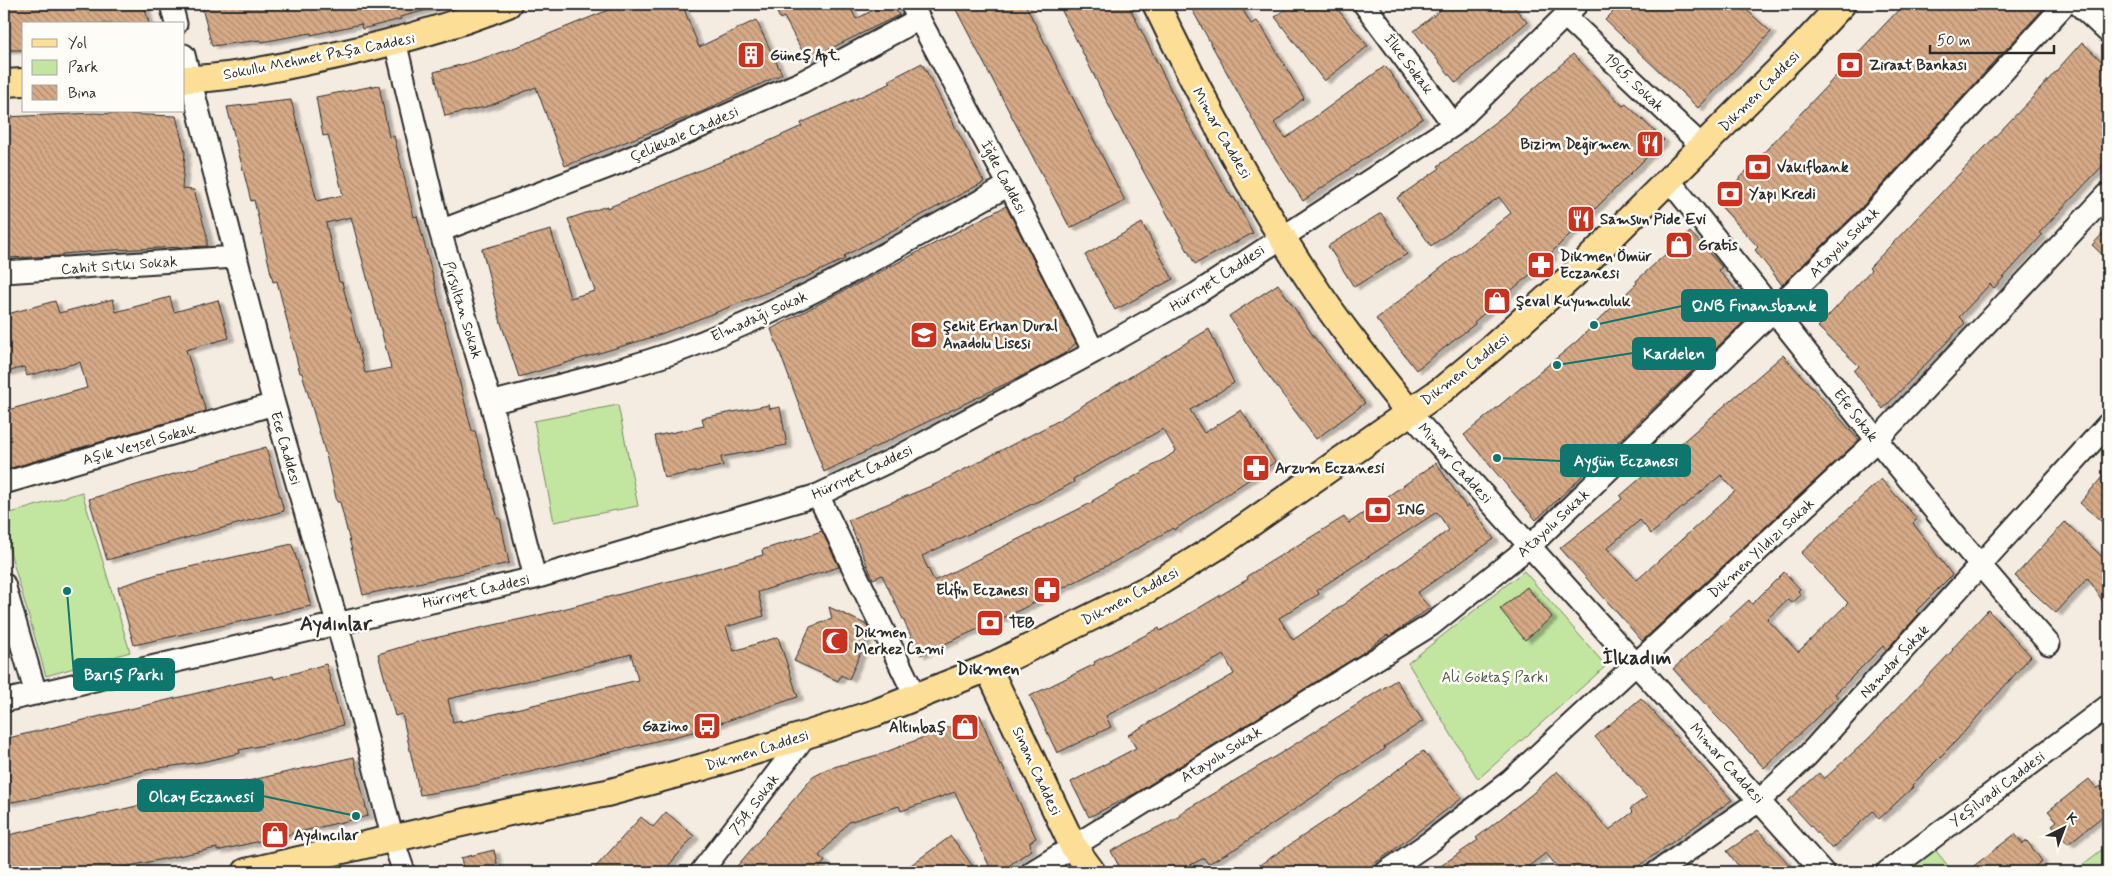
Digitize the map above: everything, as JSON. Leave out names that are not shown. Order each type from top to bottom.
[{"type":"main road","name":"Sokullu Mehmet Paşa Caddesi","points":[[187,79],[281,66],[395,42],[447,28],[508,4]]},
{"type":"main road","name":"Mimar Caddesi","points":[[1156,4],[1219,130],[1282,237],[1339,321],[1409,412]]},
{"type":"main road","name":"Dikmen Caddesi","points":[[246,872],[607,793],[703,767],[806,735],[916,698],[988,668],[1156,584],[1218,546],[1443,388],[1538,309],[1702,147],[1842,4]]},
{"type":"main road","points":[[4,82],[22,82]]},
{"type":"main road","name":"Sinan Caddesi","points":[[988,668],[1073,846],[1092,872]]},
{"type":"street","points":[[171,4],[176,22]]},
{"type":"street","name":"İlke Sokak","points":[[1364,4],[1454,125]]},
{"type":"street","name":"Atayolu Sokak","points":[[1032,872],[1431,625],[1530,546],[1775,311],[1868,218],[2065,4]]},
{"type":"street","points":[[2078,4],[2108,32]]},
{"type":"street","name":"Hürriyet Caddesi","points":[[4,702],[337,622],[535,578],[818,495],[896,458],[1094,352],[1196,294],[1454,125],[1571,10]]},
{"type":"street","name":"1965. Sokak","points":[[1571,10],[1702,147]]},
{"type":"street","name":"İğde Caddesi","points":[[915,11],[1094,352]]},
{"type":"street","name":"Çelikkale Caddesi","points":[[440,231],[616,164],[802,82],[915,11]]},
{"type":"street","name":"Pirsultan Sokak","points":[[395,42],[440,231],[491,403],[535,578]]},
{"type":"street","name":"Ece Caddesi","points":[[185,63],[187,79],[234,257],[337,622],[393,840],[404,872]]},
{"type":"street","name":"Efe Sokak","points":[[1669,180],[1775,311],[1876,441],[1980,567],[2049,644]]},
{"type":"street","name":"Elmadağı Sokak","points":[[491,403],[654,358],[706,340],[841,278],[1008,185]]},
{"type":"street","name":"Dikmen Yıldızı Sokak","points":[[1386,872],[1430,842],[1511,780],[1876,441],[2108,194]]},
{"type":"street","name":"Cahit Sıtkı Sokak","points":[[4,272],[234,257]]},
{"type":"street","name":"Aşık Veysel Sokak","points":[[4,484],[274,404]]},
{"type":"street","name":"Mimar Caddesi","points":[[1409,412],[1637,663],[1823,872]]},
{"type":"street","name":"Namdar Sokak","points":[[1657,872],[1760,800],[1807,756],[2108,424]]},
{"type":"street","points":[[818,495],[916,698]]},
{"type":"street","points":[[4,584],[36,694]]},
{"type":"street","name":"Yeşilvadi Caddesi","points":[[1887,872],[2108,706]]},
{"type":"street","name":"754. Sokak","points":[[701,872],[806,735]]},
{"type":"green space","points":[[618,405],[638,506],[554,522],[534,421]]},
{"type":"green space","points":[[82,492],[130,652],[46,676],[4,531],[4,515]]},
{"type":"green space","name":"Ali Göktaş Parkı","points":[[1524,571],[1606,666],[1478,779],[1408,663]]},
{"type":"green space","points":[[1928,841],[1953,872],[1887,872]]},
{"type":"green space","points":[[2108,845],[2108,872],[2073,872]]},
{"type":"building","points":[[4,4],[144,4],[148,22],[22,22],[22,50],[4,50]]},
{"type":"building","points":[[201,4],[434,4],[434,8],[362,29],[361,24],[311,35],[311,33],[262,42],[261,40],[212,46]]},
{"type":"building","points":[[623,4],[682,4],[699,47],[756,20],[782,74],[701,112],[565,166],[536,87],[489,106],[445,116],[434,72],[475,61],[522,45]]},
{"type":"building","points":[[773,4],[849,4],[856,19],[885,4],[893,4],[899,15],[807,60],[784,17],[780,19]]},
{"type":"building","points":[[953,4],[1025,4],[1125,201],[1070,228]]},
{"type":"building","points":[[1073,4],[1128,4],[1182,112],[1232,198],[1234,197],[1253,233],[1195,264],[1126,140],[1061,9]]},
{"type":"building","points":[[1189,4],[1240,4],[1251,24],[1257,21],[1262,27],[1304,98],[1274,123],[1286,138],[1385,66],[1423,118],[1303,201],[1268,147]]},
{"type":"building","points":[[1291,4],[1333,4],[1368,46],[1324,81],[1275,17]]},
{"type":"building","points":[[1448,4],[1511,4],[1527,22],[1456,83],[1414,31]]},
{"type":"building","points":[[1621,4],[1740,4],[1771,32],[1698,108],[1605,20]]},
{"type":"building","points":[[1904,4],[2035,4],[2042,10],[1859,210],[1782,285],[1755,250],[1758,247],[1717,202]]},
{"type":"building","points":[[2082,42],[2108,67],[2108,160],[2039,233],[2042,235],[1994,288],[1990,284],[1959,317],[1965,323],[1883,409],[1854,371],[1859,366],[1818,327],[1871,270],[1869,268],[2033,97]]},
{"type":"building","points":[[1573,54],[1623,106],[1626,104],[1664,140],[1550,254],[1552,256],[1474,322],[1475,324],[1416,370],[1376,319],[1511,213],[1499,197],[1431,246],[1397,198],[1440,168],[1438,166],[1503,116]]},
{"type":"building","points":[[922,63],[984,182],[844,256],[845,259],[806,277],[653,337],[519,377],[501,323],[482,249],[551,230],[570,298],[595,291],[568,219],[607,206],[607,208],[747,151],[802,126],[801,123],[891,83],[889,80]]},
{"type":"building","points":[[379,85],[389,137],[394,136],[414,217],[417,216],[472,431],[475,431],[498,519],[500,518],[509,563],[363,595],[340,502],[337,502],[326,455],[302,373],[300,373],[277,281],[273,282],[254,200],[251,201],[227,107],[291,100],[317,201],[343,195],[328,135],[323,136],[316,97]],"holes":[[[351,217],[391,368],[365,373],[342,282],[339,282],[326,223]]]},
{"type":"building","points":[[94,113],[176,116],[185,152],[182,189],[194,190],[207,236],[207,246],[113,250],[62,254],[62,256],[4,258],[4,117]]},
{"type":"building","name":"Şehit Erhan Dural Anadolu Lisesi","points":[[1006,206],[1076,343],[1065,353],[1032,371],[824,472],[771,329]]},
{"type":"building","points":[[1381,213],[1407,254],[1354,287],[1328,246]]},
{"type":"building","points":[[1142,223],[1173,279],[1115,310],[1085,255]]},
{"type":"building","points":[[2108,228],[2108,260],[2092,245]]},
{"type":"building","points":[[1690,232],[1722,267],[1718,270],[1755,311],[1536,520],[1464,435],[1576,342],[1637,283],[1636,281]]},
{"type":"building","points":[[1278,284],[1312,334],[1365,403],[1316,439],[1264,370],[1229,316]]},
{"type":"building","points":[[170,297],[174,312],[218,300],[229,338],[186,350],[206,411],[4,470],[4,411],[87,388],[80,362],[27,376],[24,367],[4,373],[4,315],[55,301],[59,313],[113,299],[116,312]]},
{"type":"building","points":[[1209,329],[1234,383],[1190,410],[1204,433],[1241,410],[1275,462],[1174,530],[1173,528],[1114,562],[1014,613],[920,655],[882,575],[873,579],[848,520],[936,484],[1054,423]],"holes":[[[1163,429],[1176,451],[1093,502],[934,581],[922,556],[1047,497],[1074,482],[1073,479]]]},
{"type":"building","points":[[1783,355],[1859,440],[1642,641],[1560,548],[1622,499],[1620,496]],"holes":[[[1721,475],[1735,491],[1637,580],[1607,548],[1640,520],[1651,534]]]},
{"type":"building","points":[[769,405],[770,409],[780,407],[787,445],[721,457],[723,466],[664,478],[655,436],[704,426],[702,418]]},
{"type":"building","points":[[266,447],[284,511],[107,560],[89,499]]},
{"type":"building","points":[[1436,463],[1466,507],[1469,505],[1494,539],[1417,593],[1430,608],[1390,636],[1387,635],[1361,654],[1136,793],[1089,817],[1071,782],[1136,748],[1128,735],[1234,674],[1224,655],[1106,716],[1111,727],[1057,753],[1030,696],[1095,664],[1094,662],[1159,628],[1160,631],[1248,579],[1247,576],[1344,517],[1349,523]],"holes":[[[1437,512],[1449,530],[1293,640],[1279,618],[1319,594],[1317,590]]]},
{"type":"building","points":[[2108,470],[2108,527],[2080,503]]},
{"type":"building","points":[[1881,479],[1917,519],[1913,523],[1952,575],[1916,611],[1919,614],[1886,650],[1883,646],[1835,694],[1838,697],[1764,768],[1673,669],[1749,600],[1752,604],[1784,572],[1800,589],[1798,591],[1801,595],[1792,603],[1788,599],[1767,619],[1798,652],[1848,603],[1801,553]]},
{"type":"building","points":[[2065,522],[2108,562],[2108,610],[2088,578],[2056,613],[2015,576]]},
{"type":"building","points":[[822,531],[839,567],[758,592],[764,616],[726,627],[734,651],[778,637],[798,697],[697,731],[473,786],[420,795],[402,714],[395,716],[378,654],[421,641],[544,614],[689,576],[763,555],[762,550]],"holes":[[[631,654],[638,680],[461,722],[461,720],[453,722],[448,699],[557,674]]]},
{"type":"building","points":[[292,544],[311,606],[134,645],[118,587],[158,574]]},
{"type":"building","points":[[1527,587],[1552,617],[1525,640],[1500,609]]},
{"type":"building","name":"Dikmen Merkez Cami","points":[[829,607],[867,625],[870,632],[849,679],[841,675],[838,681],[794,661],[810,627],[832,619]]},
{"type":"building","points":[[1988,610],[2031,656],[1957,740],[1912,785],[1913,787],[1879,819],[1873,811],[1832,849],[1788,801],[1819,773],[1824,779],[1868,739],[1953,650]]},
{"type":"building","points":[[326,664],[343,725],[300,738],[239,750],[240,753],[202,762],[152,769],[59,793],[7,803],[4,786],[4,739],[235,684],[273,676],[274,679]]},
{"type":"building","points":[[1396,680],[1423,721],[1384,747],[1385,749],[1238,847],[1208,864],[1204,858],[1177,872],[1122,872],[1111,851],[1180,816],[1179,814],[1281,753]]},
{"type":"building","points":[[1641,698],[1732,800],[1630,872],[1561,872],[1546,853],[1521,872],[1432,872],[1478,840],[1476,838],[1532,794],[1557,771],[1609,830],[1633,812],[1630,809],[1647,797],[1595,737]]},
{"type":"building","points":[[980,715],[1000,766],[1002,765],[1036,838],[1030,842],[1031,850],[1000,872],[992,872],[955,792],[901,811],[899,806],[849,822],[819,856],[825,861],[816,872],[732,872],[813,777],[830,768],[881,754]]},
{"type":"building","points":[[1423,751],[1462,798],[1391,852],[1362,872],[1249,872],[1354,802]]},
{"type":"building","points":[[354,757],[368,816],[217,851],[217,848],[100,872],[4,872],[4,836]]},
{"type":"building","points":[[2089,779],[2097,789],[2101,786],[2108,796],[2108,812],[2068,844],[2052,825],[2057,821],[2048,811]]},
{"type":"building","points":[[666,812],[694,836],[663,872],[591,872],[641,817],[653,827]]},
{"type":"building","points":[[1758,830],[1796,872],[1743,872],[1727,851]]},
{"type":"building","points":[[2015,834],[2023,844],[2027,841],[2042,861],[2028,872],[1966,872]]},
{"type":"building","points":[[951,836],[977,872],[901,872]]},
{"type":"building","points":[[494,850],[499,872],[464,872],[461,858]]},
{"type":"place","name":"Güneş Apt.","points":[[751,55]]},
{"type":"place","name":"Ziraat Bankası","points":[[1850,65]]},
{"type":"place","name":"Bizim Değirmen","points":[[1650,144]]},
{"type":"place","name":"Vakıfbank","points":[[1758,167]]},
{"type":"place","name":"Yapı Kredi","points":[[1730,194]]},
{"type":"place","name":"Samsun Pide Evi","points":[[1581,219]]},
{"type":"place","name":"Gratis","points":[[1679,245]]},
{"type":"place","name":"Dikmen Ömür Eczanesi","points":[[1541,265]]},
{"type":"place","name":"Şeval Kuyumculuk","points":[[1497,301]]},
{"type":"place","name":"QNB Finansbank","points":[[1594,325]]},
{"type":"place","name":"Şehit Erhan Dural Anadolu Lisesi","points":[[924,335]]},
{"type":"place","name":"Kardelen","points":[[1557,365]]},
{"type":"place","name":"Aygün Eczanesi","points":[[1497,458]]},
{"type":"place","name":"Arzum Eczanesi","points":[[1256,468]]},
{"type":"place","name":"ING","points":[[1378,510]]},
{"type":"place","name":"Elifin Eczanesi","points":[[1047,590]]},
{"type":"place","name":"Barış Parkı","points":[[67,591]]},
{"type":"place","name":"TEB","points":[[990,623]]},
{"type":"place","name":"Dikmen Merkez Cami","points":[[835,641]]},
{"type":"place","name":"Gazino","points":[[707,726]]},
{"type":"place","name":"Altınbaş","points":[[965,727]]},
{"type":"place","name":"Olcay Eczanesi","points":[[356,816]]},
{"type":"place","name":"Aydıncılar","points":[[275,835]]},
{"type":"district","name":"Aydınlar","points":[[336,623]]},
{"type":"district","name":"İlkadım","points":[[1637,657]]},
{"type":"district","name":"Dikmen","points":[[988,668]]}]
